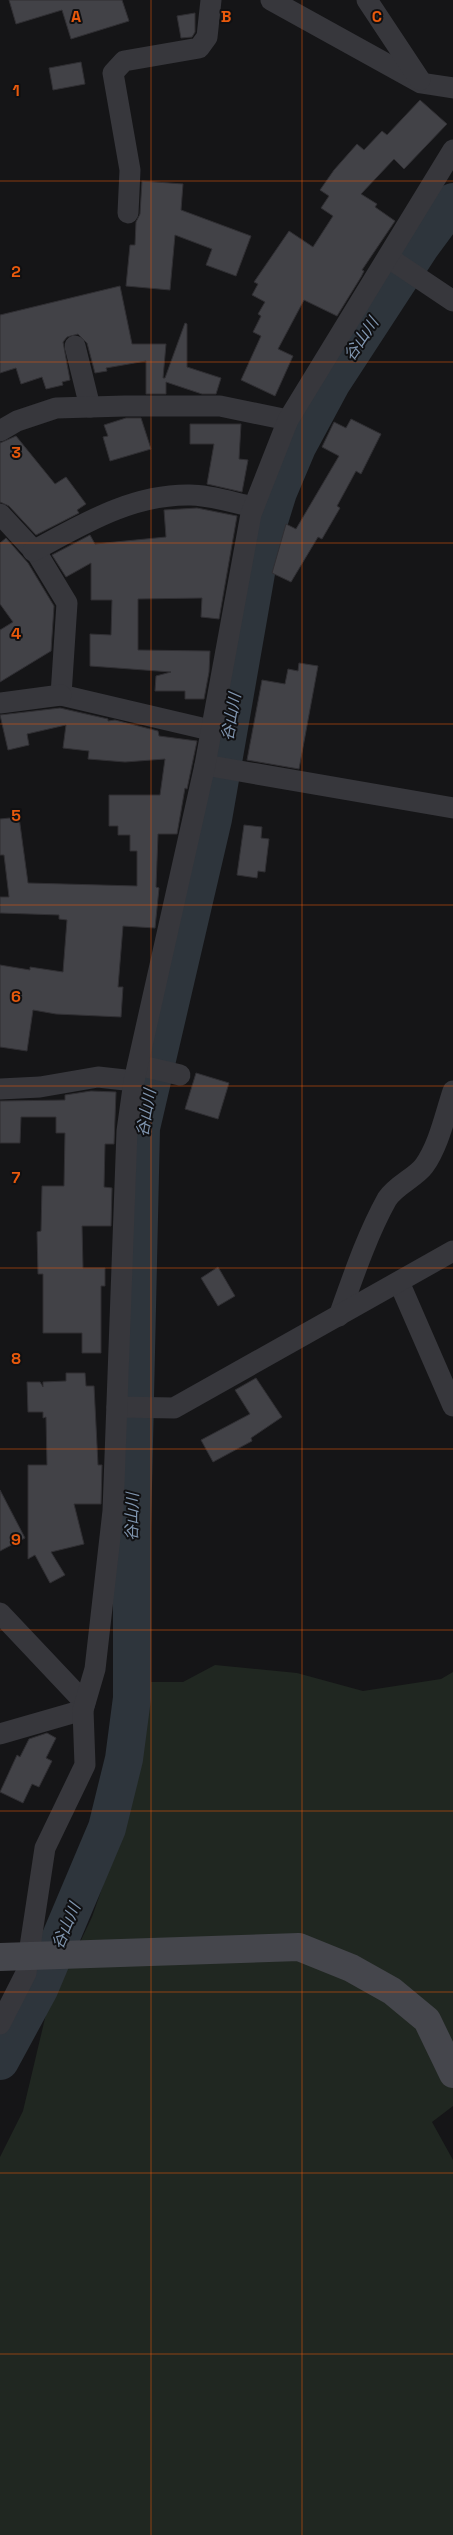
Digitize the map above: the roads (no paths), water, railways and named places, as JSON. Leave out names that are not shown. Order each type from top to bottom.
[{"type":"street","points":[[128,213],[130,170],[113,73],[124,61],[199,48],[207,37],[211,0]]},
{"type":"street","points":[[271,0],[422,83],[453,88]]},
{"type":"street","points":[[367,0],[422,83]]},
{"type":"street","points":[[0,2024],[34,1955],[45,1848],[85,1765],[84,1706],[95,1668],[113,1510],[127,1131],[136,1073],[206,765],[210,730],[254,507],[288,420],[390,258],[453,150]]},
{"type":"street","points":[[390,258],[453,300]]},
{"type":"street","points":[[75,346],[90,407]]},
{"type":"street","points":[[0,431],[17,421],[56,408],[220,406],[288,420]]},
{"type":"street","points":[[33,551],[89,520],[147,498],[192,495],[254,507]]},
{"type":"street","points":[[0,514],[33,551],[67,602],[60,695]]},
{"type":"street","points":[[0,703],[60,695],[210,730]]},
{"type":"street","points":[[206,765],[453,808]]},
{"type":"street","points":[[0,1089],[40,1087],[98,1077],[136,1073],[180,1075]]},
{"type":"street","points":[[339,1316],[359,1261],[388,1198],[408,1178],[423,1167],[434,1147],[453,1091]]},
{"type":"street","points":[[118,1407],[174,1408],[453,1251]]},
{"type":"street","points":[[399,1282],[453,1406]]},
{"type":"street","points":[[0,1613],[84,1706]]},
{"type":"street","points":[[0,1734],[84,1706]]},
{"type":"street","points":[[0,1957],[299,1947],[351,1968],[392,1991],[427,2020],[453,2074]]},
{"type":"waterway","name":"谷山川","points":[[0,2061],[39,1989],[107,1828],[124,1759],[132,1698],[132,1531],[141,1128],[213,819],[260,550],[278,492],[297,447],[332,382],[420,247],[453,202]]}]
